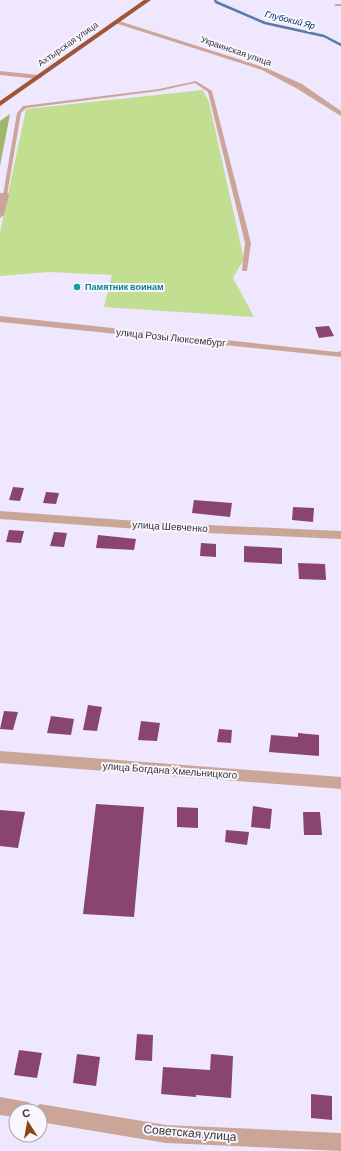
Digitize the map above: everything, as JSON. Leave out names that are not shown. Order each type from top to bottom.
[{"type":"highway","name":"Ахтырская улица","points":[[0,104],[148,0]]},
{"type":"street","name":"Украинская улица","points":[[117,22],[264,69],[299,86],[341,114]]},
{"type":"street","points":[[0,73],[38,77]]},
{"type":"street","points":[[0,215],[2,195]]},
{"type":"street","name":"улица Розы Люксембург","points":[[0,319],[338,355],[341,354]]},
{"type":"street","name":"улица Шевченко","points":[[0,515],[165,527],[341,535]]},
{"type":"street","name":"улица Богдана Хмельницкого","points":[[0,757],[341,783]]},
{"type":"street","name":"Советская улица","points":[[48,1114],[166,1134],[341,1142]]},
{"type":"lane","points":[[336,5],[341,5]]},
{"type":"lane","points":[[2,195],[19,113],[25,107],[159,90],[196,82],[210,91],[248,243],[245,270]]},
{"type":"green space","points":[[203,90],[209,102],[244,259],[233,278],[254,317],[104,307],[112,275],[48,272],[0,276],[0,232],[26,109]]},
{"type":"green space","points":[[10,114],[0,166],[0,121]]},
{"type":"building","points":[[329,326],[334,336],[319,338],[315,327]]},
{"type":"building","points":[[13,487],[24,488],[20,501],[9,500]]},
{"type":"building","points":[[46,492],[59,493],[56,504],[43,503]]},
{"type":"building","points":[[194,500],[232,503],[230,517],[192,513]]},
{"type":"building","points":[[293,507],[314,508],[313,522],[292,520]]},
{"type":"building","points":[[9,530],[24,531],[21,543],[6,542]]},
{"type":"building","points":[[54,532],[67,533],[64,547],[50,546]]},
{"type":"building","points":[[98,535],[136,539],[134,550],[96,548]]},
{"type":"building","points":[[201,543],[216,544],[216,557],[200,556]]},
{"type":"building","points":[[244,546],[282,548],[282,564],[244,562]]},
{"type":"building","points":[[298,563],[325,564],[326,580],[299,579]]},
{"type":"building","points":[[88,705],[102,707],[97,731],[83,730]]},
{"type":"building","points":[[4,711],[18,712],[13,730],[0,729]]},
{"type":"building","points":[[51,716],[74,719],[71,735],[47,733]]},
{"type":"building","points":[[141,721],[160,723],[157,741],[138,740]]},
{"type":"building","points":[[219,729],[232,730],[231,743],[217,742]]},
{"type":"building","points":[[298,733],[319,735],[319,756],[269,752],[271,735],[298,737]]},
{"type":"building","points":[[96,804],[144,807],[134,917],[83,914]]},
{"type":"building","points":[[253,806],[272,809],[270,829],[251,827]]},
{"type":"building","points":[[177,807],[198,808],[198,828],[177,827]]},
{"type":"building","points":[[0,810],[25,812],[18,848],[0,846]]},
{"type":"building","points":[[303,812],[320,812],[322,835],[304,835]]},
{"type":"building","points":[[226,830],[249,832],[247,845],[225,842]]},
{"type":"building","points":[[137,1034],[153,1035],[152,1061],[135,1060]]},
{"type":"building","points":[[19,1050],[42,1053],[37,1078],[14,1075]]},
{"type":"building","points":[[77,1054],[100,1057],[96,1086],[73,1083]]},
{"type":"building","points":[[211,1054],[233,1056],[231,1098],[161,1094],[163,1067],[210,1070]]},
{"type":"building","points":[[311,1094],[332,1096],[332,1120],[311,1118]]},
{"type":"waterway","name":"Глубокий Яр","points":[[215,0],[216,2],[265,23],[324,36],[341,45]]},
{"type":"place","name":"Памятник воинам","points":[[77,287]]}]
